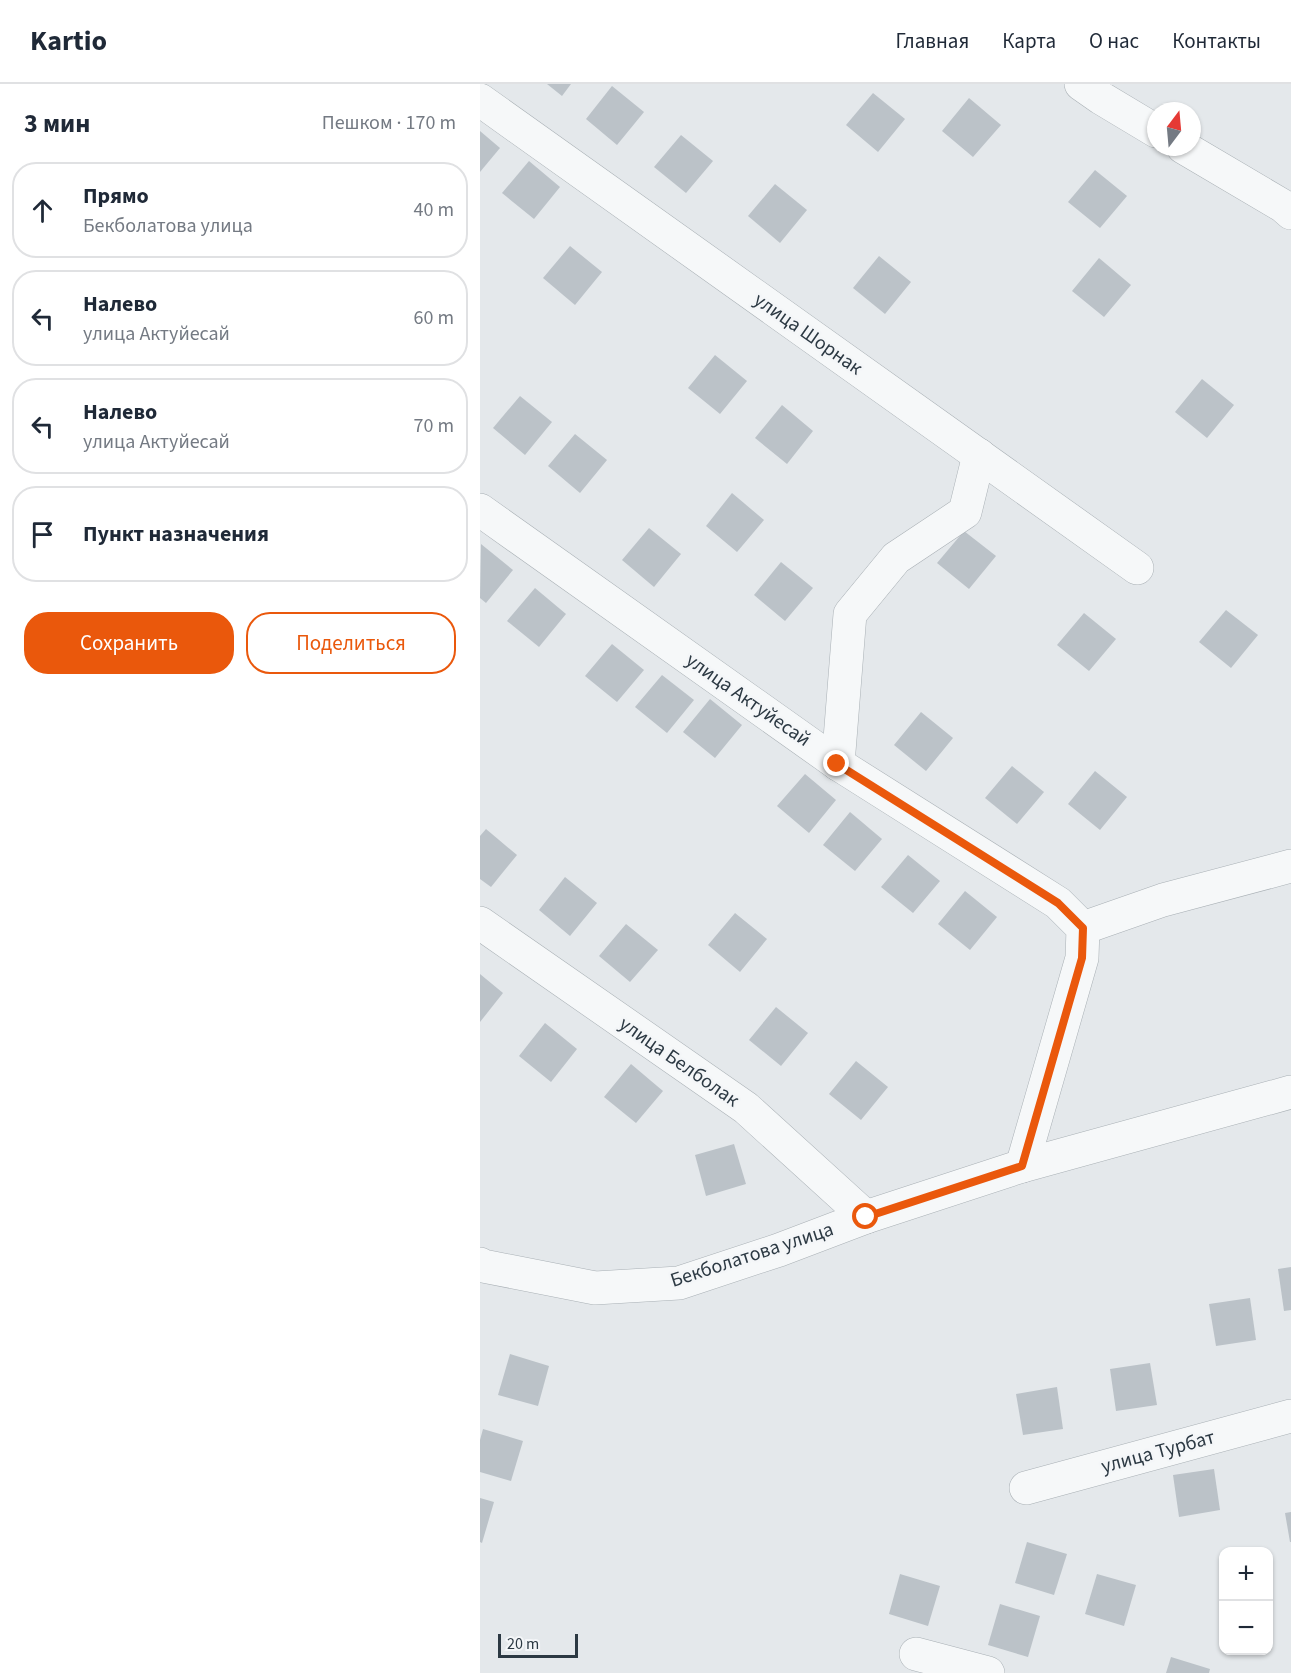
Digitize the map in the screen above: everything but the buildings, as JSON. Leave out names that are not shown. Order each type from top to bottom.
[{"type":"street","points":[[1091,91],[1147,125]]},
{"type":"street","name":"улица Шорнак","points":[[480,100],[1137,568]]},
{"type":"street","points":[[1198,156],[1291,213]]},
{"type":"street","points":[[837,764],[850,614],[896,558],[966,512],[979,455]]},
{"type":"street","name":"улица Актуйесай","points":[[480,510],[837,764],[1058,903],[1083,928]]},
{"type":"street","points":[[1022,1166],[1082,958],[1083,928],[1163,900],[1291,866]]},
{"type":"street","name":"улица Белболак","points":[[480,923],[746,1108],[866,1217]]},
{"type":"street","name":"Бекболатова улица","points":[[481,1268],[595,1288],[679,1283],[779,1250],[866,1217],[1022,1166],[1291,1092]]},
{"type":"street","name":"улица Турбат","points":[[1026,1488],[1291,1416]]},
{"type":"street","points":[[916,1654],[988,1673]]},
{"type":"route","points":[[837,764],[1058,903],[1083,928],[1082,958],[1022,1166],[866,1217]]}]
